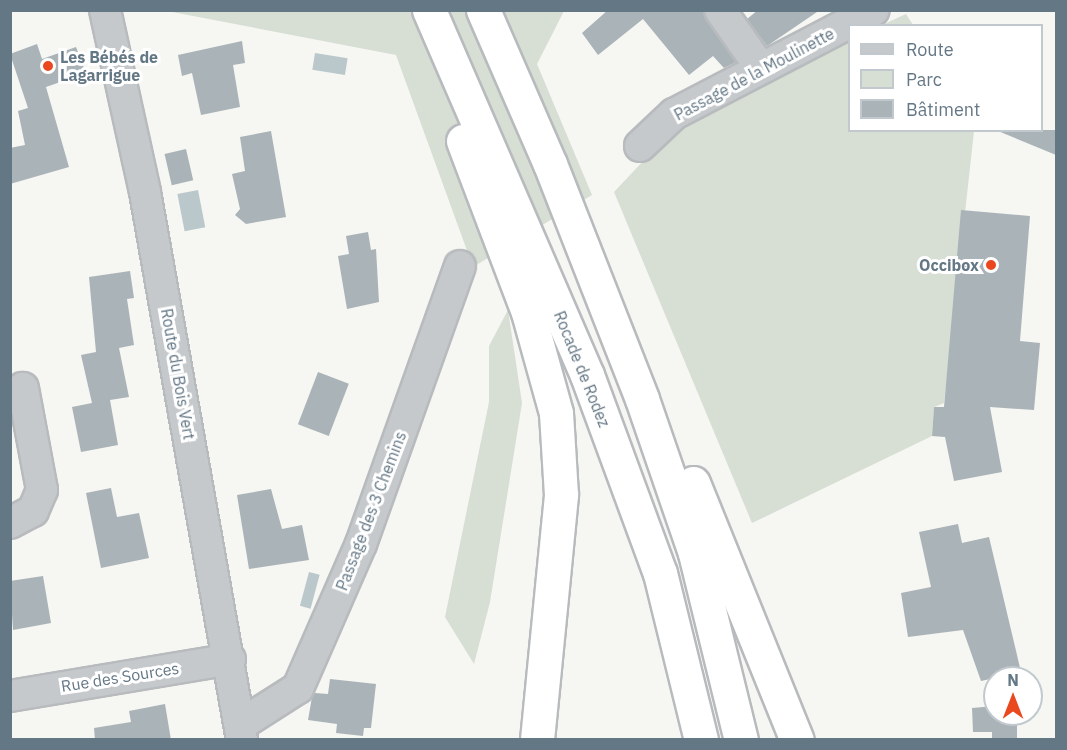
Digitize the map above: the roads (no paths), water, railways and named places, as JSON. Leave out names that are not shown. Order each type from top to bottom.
[{"type":"highway","points":[[420,10],[528,312],[556,413],[561,495],[537,740]]},
{"type":"highway","name":"Rocade de Rodez","points":[[429,10],[595,397],[660,573],[701,740]]},
{"type":"highway","points":[[483,10],[676,443],[797,740]]},
{"type":"highway","points":[[550,164],[642,399],[695,553],[741,740]]},
{"type":"street","name":"Route du Bois Vert","points":[[105,10],[145,192],[230,659],[241,732]]},
{"type":"street","name":"Passage de la Moulinette","points":[[640,146],[674,114],[760,67],[874,10]]},
{"type":"street","points":[[728,13],[760,67]]},
{"type":"street","name":"Passage des 3 Chemins","points":[[241,732],[298,688],[362,544],[460,266]]},
{"type":"street","points":[[10,523],[33,511],[42,490],[23,388]]},
{"type":"street","name":"Rue des Sources","points":[[10,696],[230,659]]},
{"type":"place","name":"Les Bébés de Lagarrigue","points":[[48,66]]},
{"type":"place","name":"Occibox","points":[[991,265]]}]
